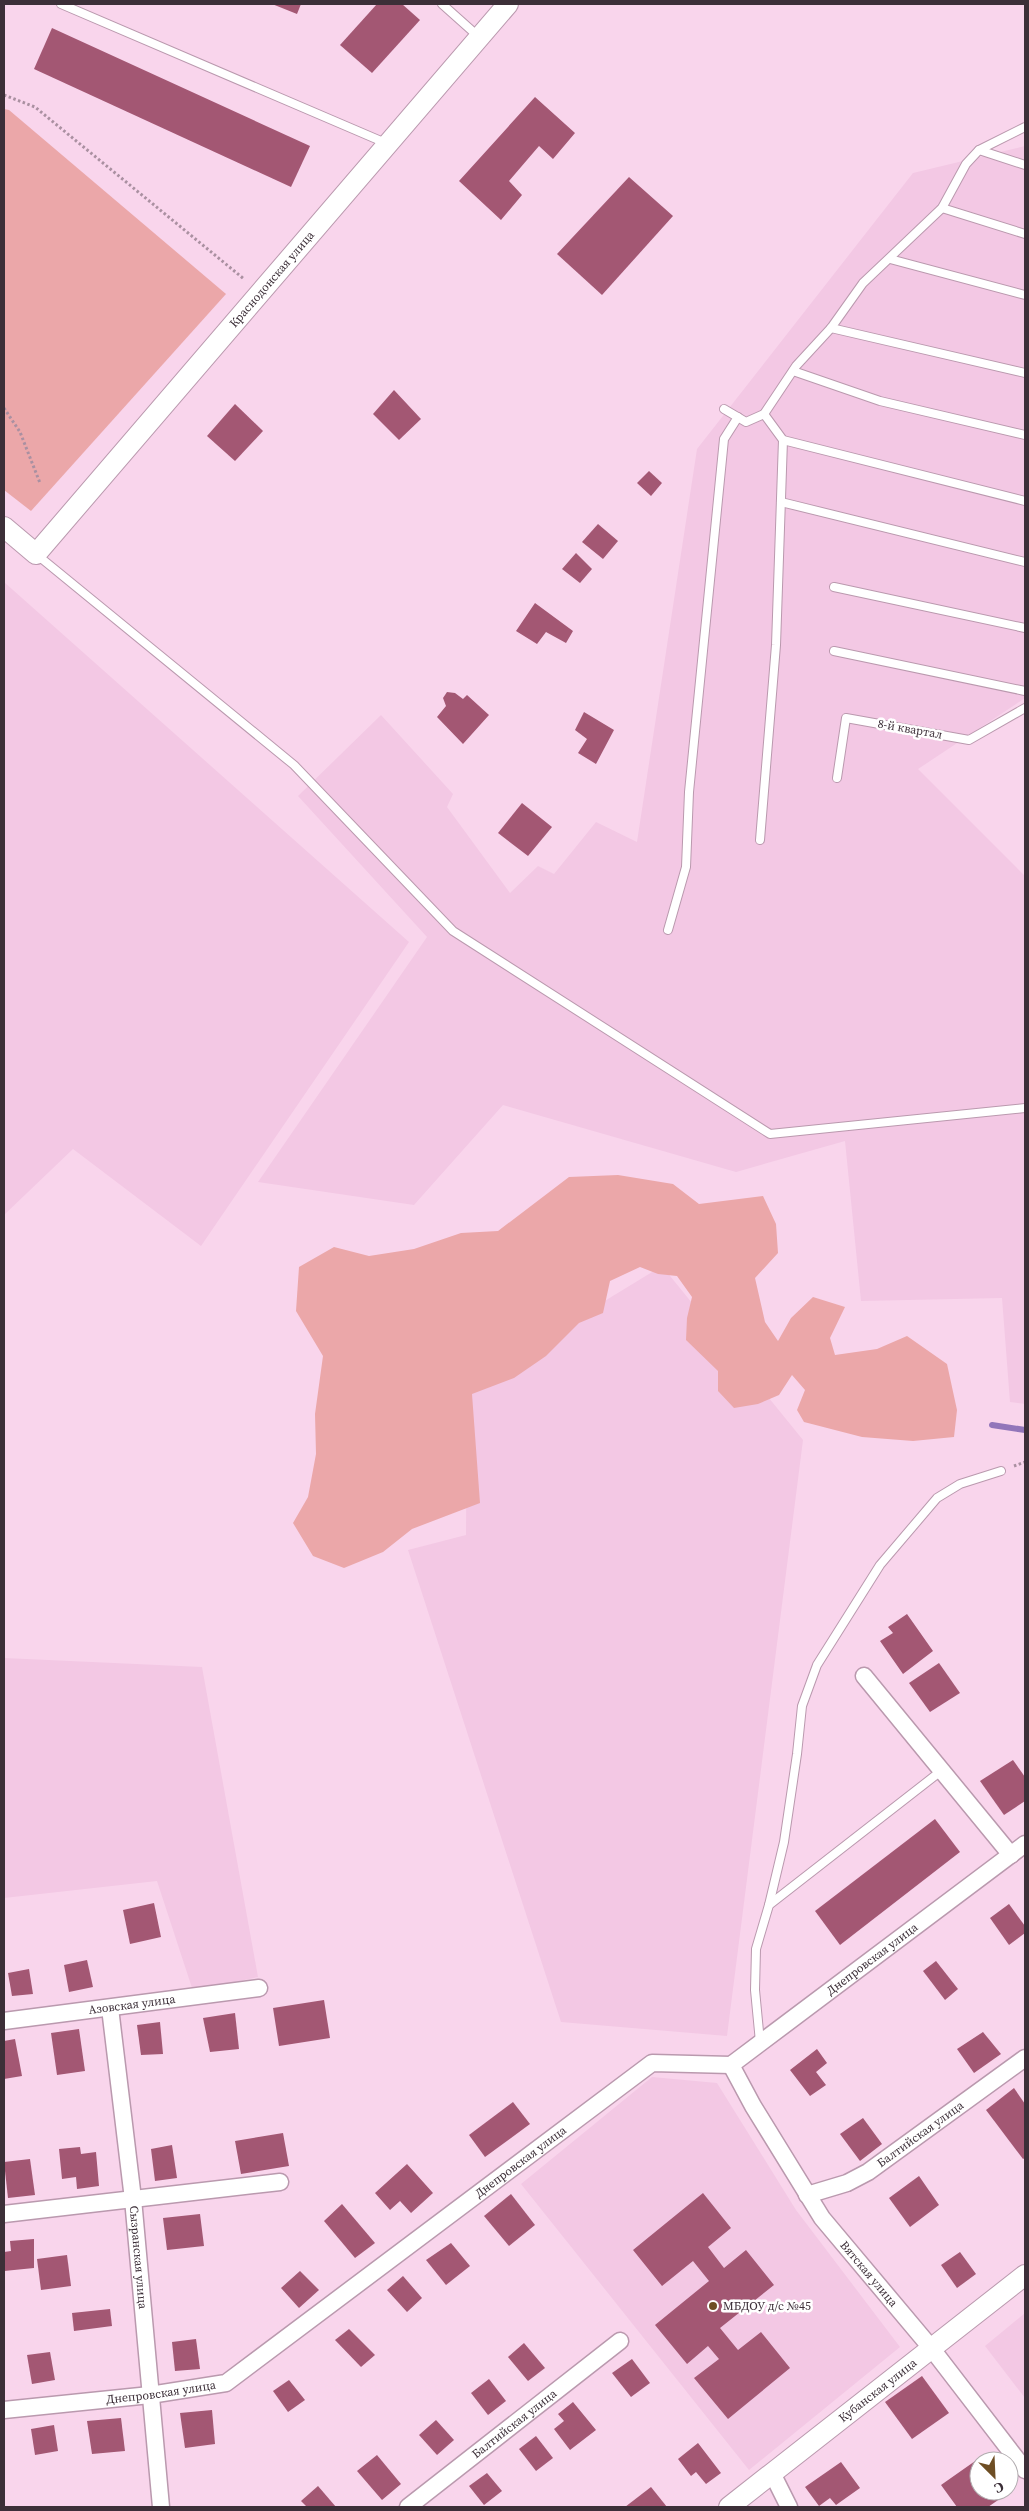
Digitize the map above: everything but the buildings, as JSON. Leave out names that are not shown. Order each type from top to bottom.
[{"type":"street","name":"Краснодонская улица","points":[[36,554],[508,4]]},
{"type":"street","points":[[4,527],[36,554]]},
{"type":"street","points":[[864,1676],[1011,1855]]},
{"type":"street","name":"Днепровская улица","points":[[4,2410],[150,2395],[226,2383],[652,2063],[731,2065],[1025,1844]]},
{"type":"street","name":"Азовская улица","points":[[4,2021],[259,1988]]},
{"type":"street","name":"Сызранская улица","points":[[110,2008],[133,2199],[161,2507]]},
{"type":"street","name":"Балтийская улица","points":[[807,2195],[847,2183],[868,2172],[1025,2058]]},
{"type":"street","name":"Вятская улица","points":[[731,2065],[807,2195],[836,2236],[932,2349],[1025,2470]]},
{"type":"street","points":[[4,2214],[280,2182]]},
{"type":"street","name":"Кубанская улица","points":[[729,2507],[1025,2275]]},
{"type":"street","name":"Балтийская улица","points":[[408,2507],[620,2340]]},
{"type":"street","points":[[772,2473],[789,2507]]},
{"type":"lane","points":[[61,4],[388,144]]},
{"type":"lane","points":[[442,4],[479,37]]},
{"type":"lane","points":[[724,408],[746,422],[764,414],[793,371],[831,328],[863,284],[942,208],[966,164],[979,150],[1025,127]]},
{"type":"lane","points":[[979,150],[1025,165]]},
{"type":"lane","points":[[942,208],[1025,234]]},
{"type":"lane","points":[[890,259],[1025,295]]},
{"type":"lane","points":[[831,328],[1025,373]]},
{"type":"lane","points":[[793,371],[880,401],[1025,435]]},
{"type":"lane","points":[[760,840],[776,645],[783,440],[764,414]]},
{"type":"lane","points":[[668,930],[686,867],[689,792],[724,439],[738,417]]},
{"type":"lane","points":[[783,440],[1025,501]]},
{"type":"lane","points":[[781,502],[1025,562]]},
{"type":"lane","points":[[36,554],[294,765],[452,931],[770,1134],[1025,1108]]},
{"type":"lane","points":[[834,587],[1025,628]]},
{"type":"lane","points":[[834,651],[1025,691]]},
{"type":"lane","name":"8-й квартал","points":[[837,778],[846,718],[969,740],[1025,708]]},
{"type":"lane","points":[[760,2045],[755,1990],[756,1949],[784,1842],[802,1706],[817,1666],[880,1565],[937,1498],[960,1484],[1001,1471]]},
{"type":"lane","points":[[769,1905],[941,1770]]},
{"type":"path","points":[[4,95],[35,107],[244,279]]},
{"type":"path","points":[[4,408],[20,432],[40,483]]},
{"type":"shaded area","points":[[4,109],[9,110],[226,294],[31,511],[4,490]]},
{"type":"shaded area","points":[[1025,146],[1025,698],[918,769],[1025,876],[1025,1404],[1010,1402],[1002,1298],[861,1301],[845,1141],[736,1172],[503,1105],[414,1205],[258,1182],[427,937],[298,796],[381,715],[453,794],[447,807],[510,893],[538,866],[554,874],[596,822],[637,842],[697,449],[913,173]]},
{"type":"shaded area","points":[[4,582],[409,942],[201,1246],[73,1149],[4,1215]]},
{"type":"shaded area","points":[[618,1175],[673,1184],[699,1204],[763,1196],[776,1224],[778,1253],[755,1278],[765,1322],[778,1341],[791,1318],[813,1297],[845,1307],[830,1338],[835,1355],[877,1349],[907,1336],[947,1364],[957,1410],[954,1437],[913,1441],[862,1437],[804,1422],[797,1410],[805,1390],[792,1375],[779,1395],[758,1404],[734,1408],[718,1391],[718,1371],[686,1340],[687,1318],[692,1297],[677,1276],[658,1274],[640,1267],[610,1281],[603,1313],[579,1323],[546,1356],[514,1378],[472,1394],[480,1503],[412,1529],[383,1552],[344,1568],[313,1556],[293,1523],[308,1497],[316,1454],[315,1414],[323,1356],[296,1311],[299,1267],[334,1247],[369,1256],[414,1249],[461,1233],[498,1231],[569,1177]]},
{"type":"shaded area","points":[[662,1266],[803,1440],[727,2036],[561,2022],[408,1550],[466,1535],[467,1385]]},
{"type":"shaded area","points":[[4,1658],[202,1667],[258,1977],[193,1991],[157,1881],[4,1898]]},
{"type":"shaded area","points":[[652,2077],[717,2083],[796,2210],[900,2347],[749,2470],[521,2184]]},
{"type":"shaded area","points":[[1025,2313],[1025,2398],[985,2346]]},
{"type":"waterway","points":[[992,1425],[1025,1430]]},
{"type":"place","name":"МБДОУ д/с №45","points":[[713,2306]]}]
